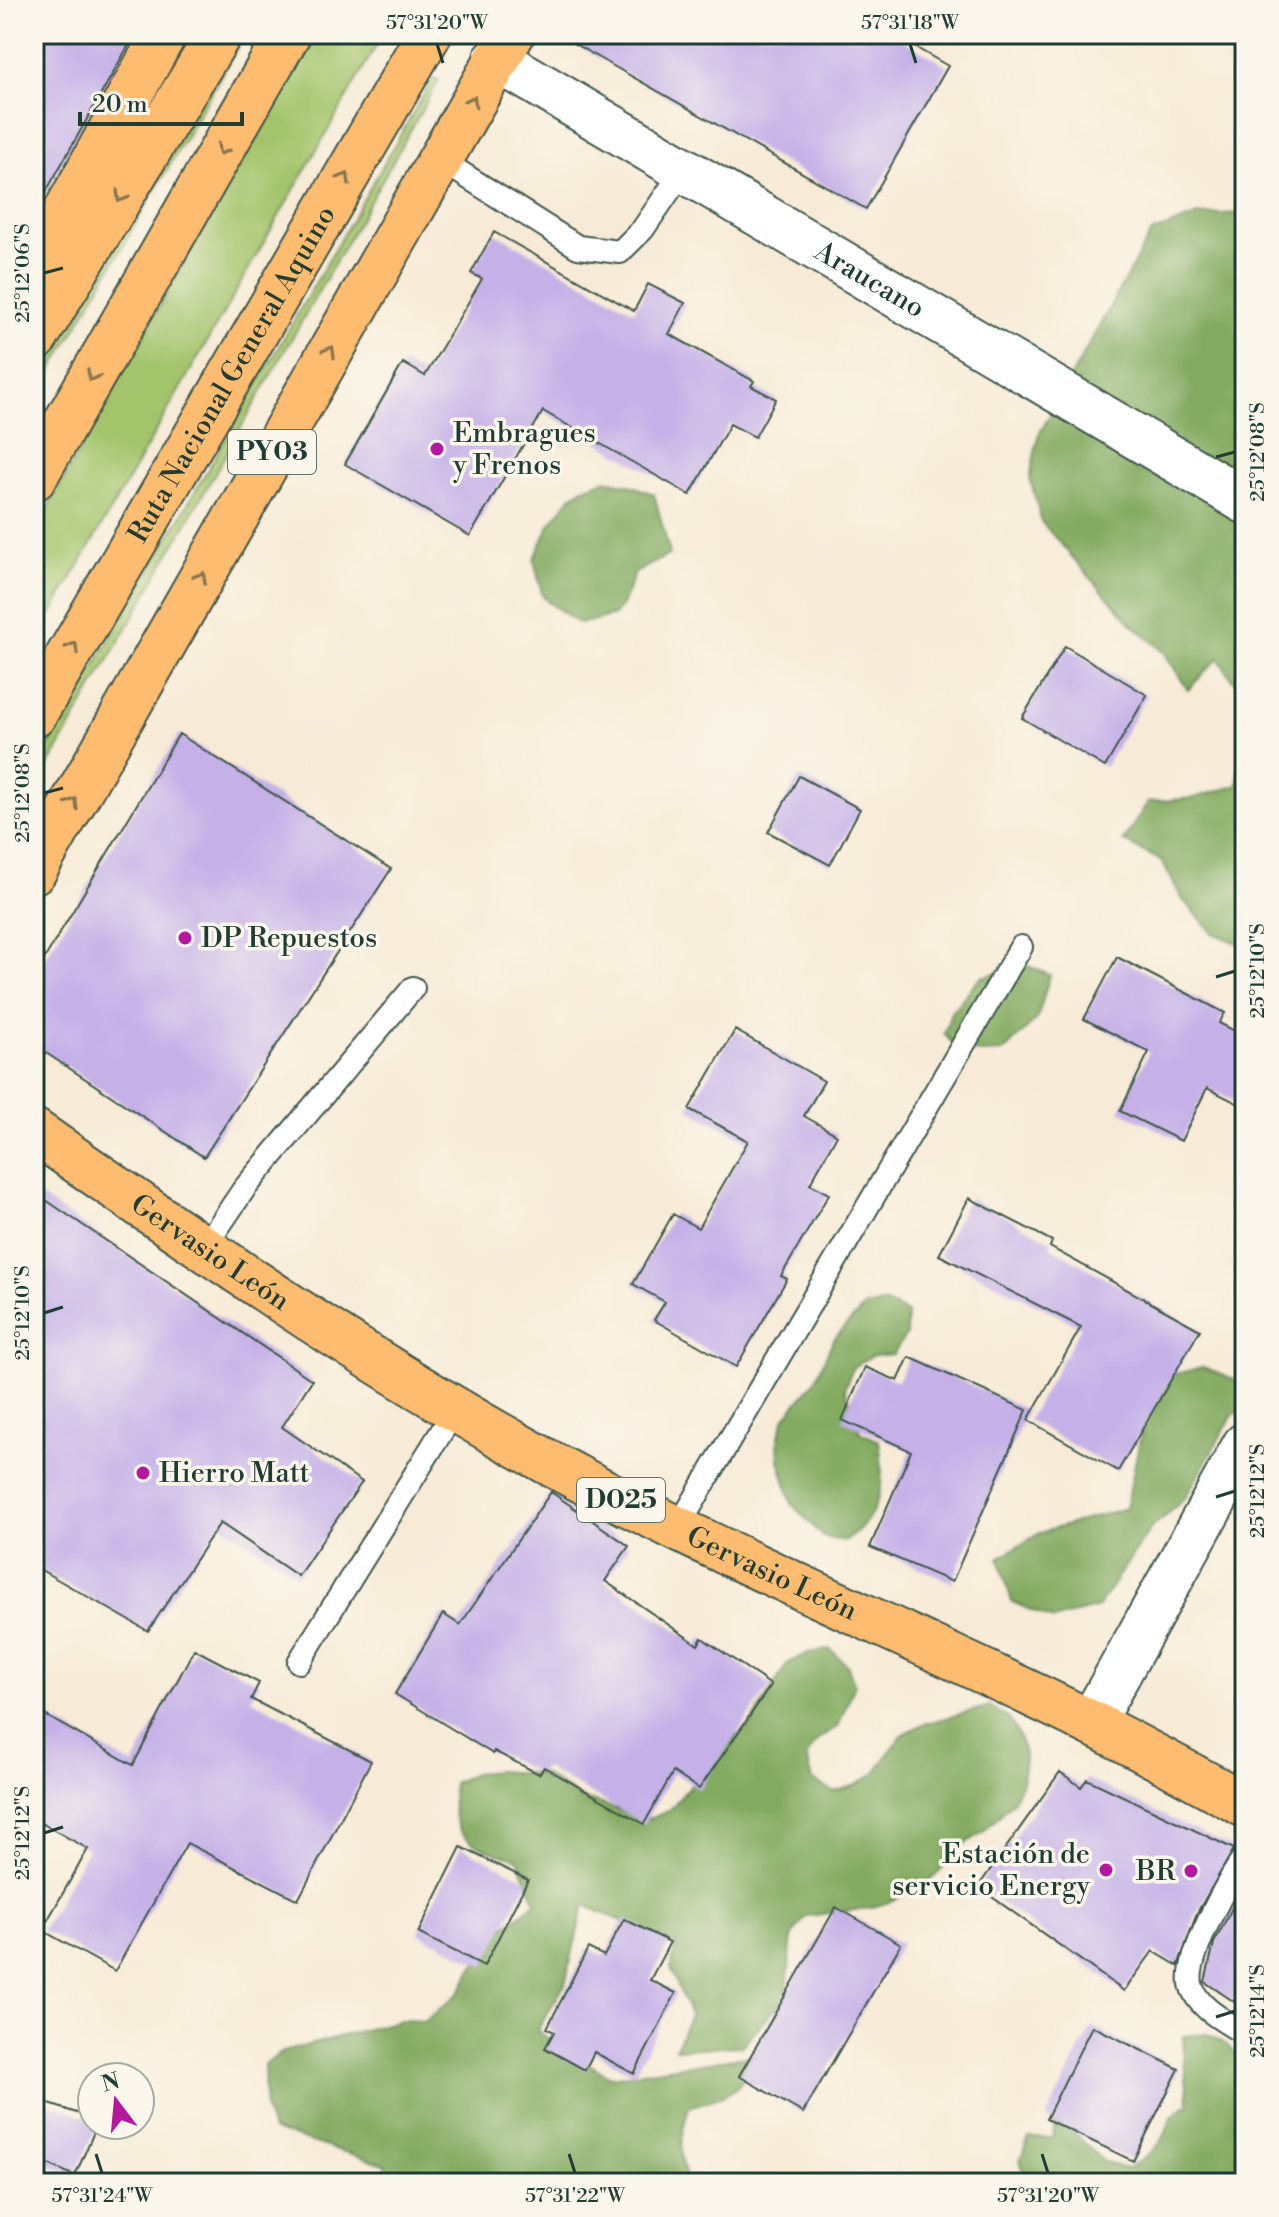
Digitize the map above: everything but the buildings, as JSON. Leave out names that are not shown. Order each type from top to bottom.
[{"type":"main road","points":[[34,269],[164,34]]},
{"type":"main road","points":[[34,340],[219,34]]},
{"type":"main road","points":[[44,460],[288,34]]},
{"type":"main road","name":"Ruta Nacional General Aquino","points":[[34,715],[429,34]]},
{"type":"main road","name":"PY03","points":[[34,871],[504,46]]},
{"type":"main road","name":"Gervasio León","points":[[34,1131],[388,1371],[522,1448],[677,1529],[1091,1723],[1245,1805]]},
{"type":"street","name":"Araucano","points":[[504,46],[684,169],[1245,501]]},
{"type":"street","points":[[1091,1723],[1245,1445]]},
{"type":"lane","points":[[439,159],[578,247],[620,252],[643,229],[684,169]]},
{"type":"lane","points":[[677,1529],[1021,947]]},
{"type":"lane","points":[[204,1248],[244,1189],[413,988]]},
{"type":"lane","points":[[299,1662],[455,1410]]},
{"type":"lane","points":[[1245,1857],[1228,1881],[1195,1955],[1191,1984],[1206,2009],[1245,2034]]},
{"type":"green space","points":[[235,34],[245,34],[34,401],[34,369]]},
{"type":"green space","points":[[317,34],[383,34],[34,644],[34,532],[229,182]]},
{"type":"green space","points":[[434,77],[439,80],[34,791],[34,771]]},
{"type":"green space","points":[[1245,213],[1245,946],[1213,933],[1182,899],[1162,861],[1123,841],[1148,802],[1194,798],[1238,785],[1242,693],[1218,658],[1188,690],[1164,652],[1131,623],[1042,523],[1030,479],[1038,436],[1151,233],[1198,215]]},
{"type":"green space","points":[[605,480],[654,494],[670,554],[635,573],[622,605],[614,615],[580,624],[548,602],[542,594],[534,560],[549,526],[572,496]]},
{"type":"green space","points":[[1028,966],[1050,975],[1037,1019],[1003,1052],[981,1053],[958,1049],[944,1034],[951,1012],[981,977]]},
{"type":"green space","points":[[886,1303],[907,1313],[906,1335],[893,1354],[872,1356],[853,1367],[845,1388],[860,1432],[879,1441],[882,1471],[878,1497],[867,1520],[845,1541],[823,1537],[792,1504],[779,1460],[778,1439],[785,1417],[815,1381],[833,1340],[864,1307]]},
{"type":"green space","points":[[1203,1367],[1245,1384],[1245,1406],[1232,1416],[1185,1498],[1150,1529],[1098,1607],[1053,1620],[1012,1602],[999,1558],[1040,1533],[1126,1508],[1144,1419],[1160,1378]]},
{"type":"green space","points":[[830,1649],[847,1665],[855,1685],[838,1726],[819,1739],[806,1757],[813,1780],[833,1792],[856,1785],[875,1773],[902,1735],[923,1724],[990,1706],[1009,1719],[1020,1738],[1025,1759],[1022,1782],[1012,1803],[982,1833],[963,1845],[932,1879],[892,1901],[870,1908],[806,1916],[792,1936],[786,1997],[742,2046],[675,2049],[690,2015],[671,1969],[676,1944],[584,1905],[565,1984],[537,2031],[610,2077],[754,2055],[744,2079],[730,2092],[689,2107],[682,2145],[683,2164],[689,2183],[391,2183],[384,2164],[272,2130],[265,2109],[264,2065],[283,2052],[401,2020],[425,2021],[459,1993],[499,1931],[536,1903],[518,1859],[475,1844],[459,1829],[453,1802],[453,1783],[474,1773],[543,1774],[581,1798],[648,1819],[669,1811],[714,1756],[750,1725],[787,1664],[808,1653]]},
{"type":"green space","points":[[1208,2034],[1227,2045],[1243,2062],[1245,2092],[1240,2108],[1245,2124],[1245,2183],[1027,2182],[1020,2160],[1029,2138],[1052,2138],[1057,2116],[1104,2162],[1127,2169],[1151,2152],[1162,2139],[1172,2117],[1188,2104],[1184,2036]]},
{"type":"place","name":"Embragues y Frenos","points":[[437,449]]},
{"type":"place","name":"DP Repuestos","points":[[185,938]]},
{"type":"place","name":"Hierro Matt","points":[[143,1473]]},
{"type":"place","name":"Estación de servicio Energy","points":[[1106,1870]]},
{"type":"place","name":"BR","points":[[1191,1871]]}]
